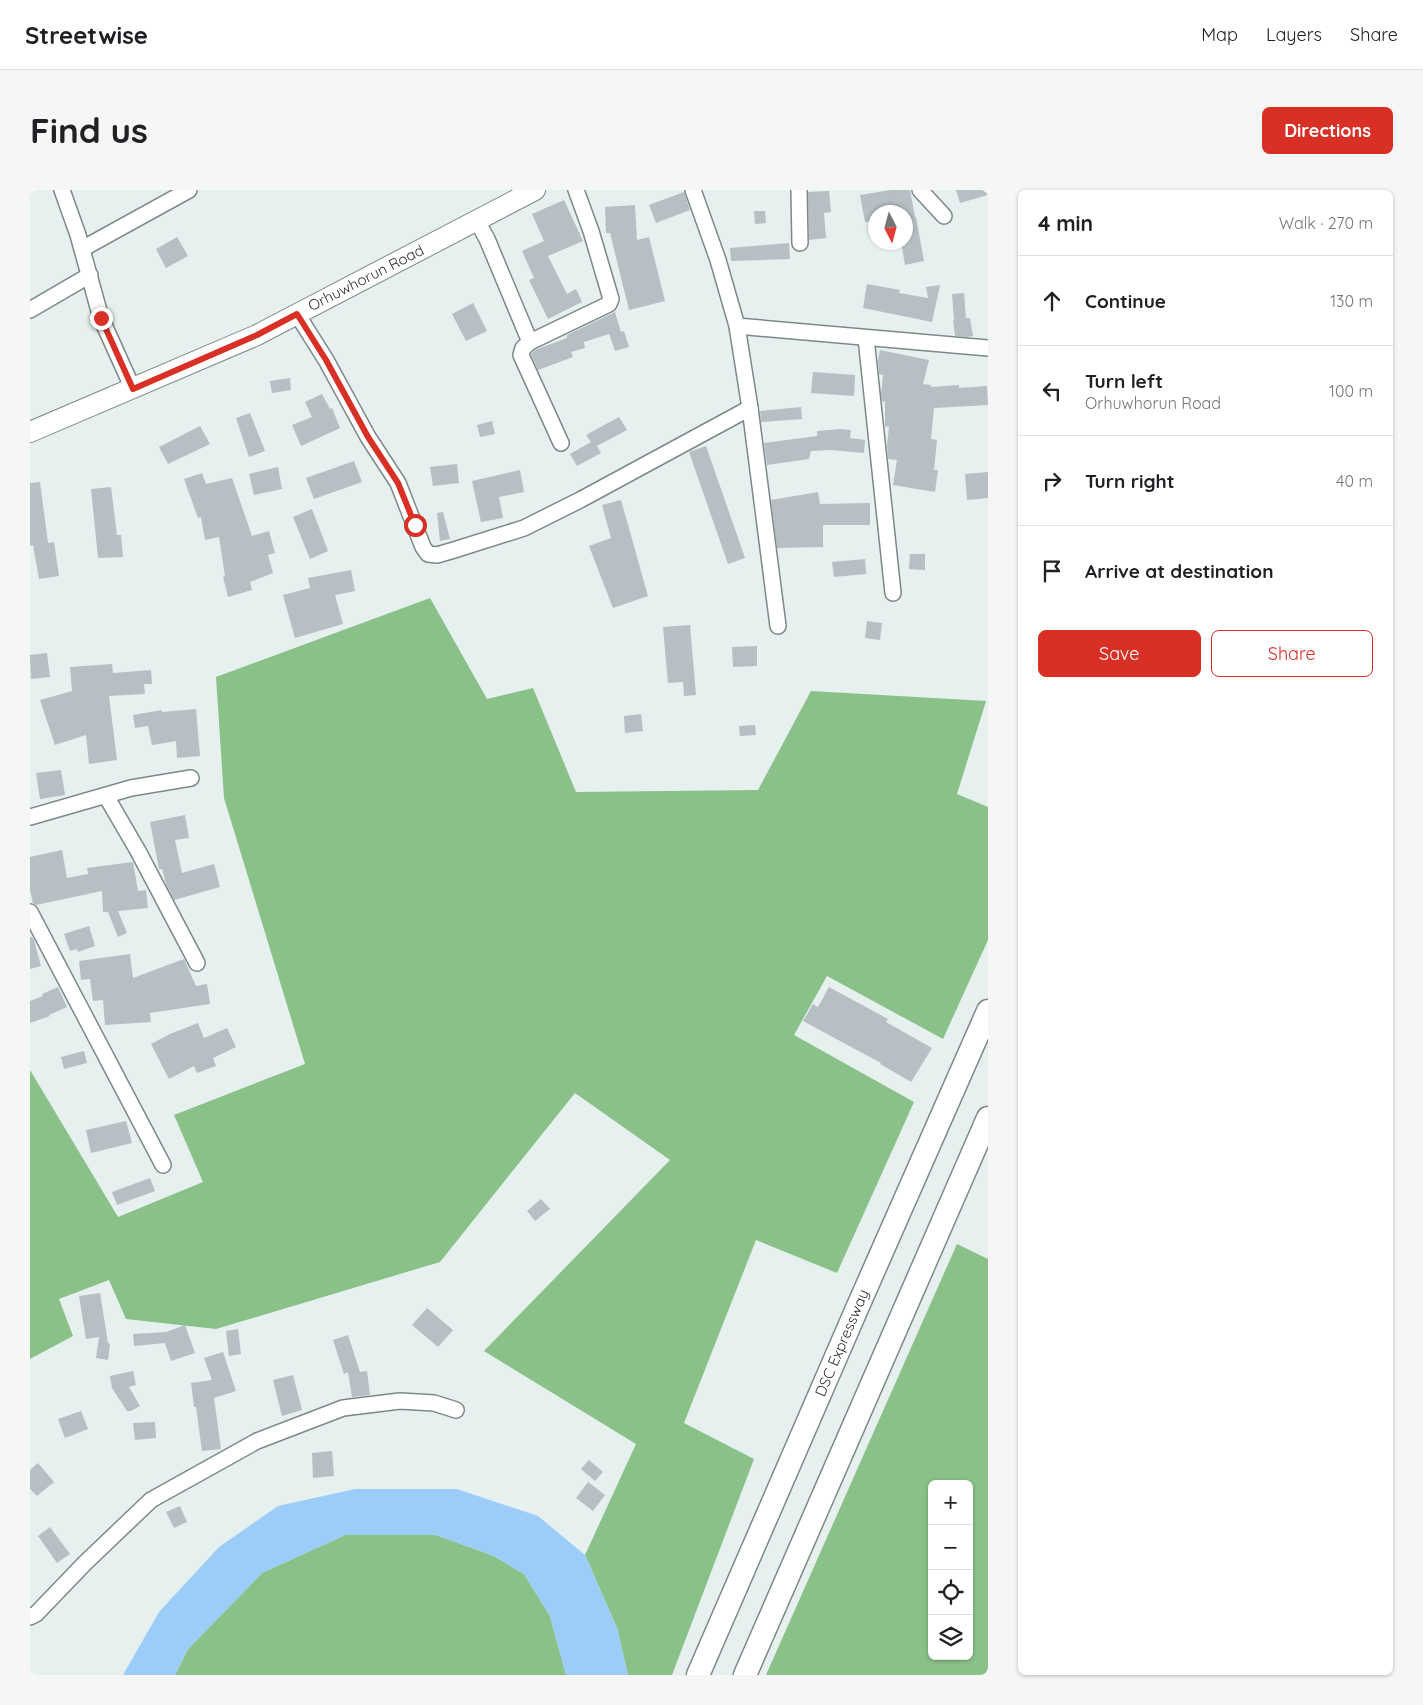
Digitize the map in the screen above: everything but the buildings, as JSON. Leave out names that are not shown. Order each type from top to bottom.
[{"type":"main road","name":"DSC Expressway","points":[[698,1675],[854,1313],[988,1011]]},
{"type":"main road","points":[[745,1675],[988,1118]]},
{"type":"street","points":[[62,190],[90,275],[101,318],[133,389]]},
{"type":"street","points":[[82,249],[189,190]]},
{"type":"street","name":"Orhuwhorun Road","points":[[30,432],[257,335],[535,190]]},
{"type":"street","points":[[560,444],[521,355],[523,348],[530,342],[609,304],[612,299],[576,190]]},
{"type":"street","points":[[693,190],[718,260],[737,326],[750,408],[778,626]]},
{"type":"street","points":[[799,190],[800,243]]},
{"type":"street","points":[[920,190],[944,216]]},
{"type":"street","points":[[477,221],[487,239],[530,342]]},
{"type":"street","points":[[30,310],[90,275]]},
{"type":"street","points":[[297,314],[326,360],[368,437],[398,483],[423,547],[428,554],[437,555],[524,528],[588,496],[750,408]]},
{"type":"street","points":[[737,326],[988,348]]},
{"type":"street","points":[[866,338],[893,593]]},
{"type":"street","points":[[30,817],[131,788],[191,778]]},
{"type":"street","points":[[106,796],[138,851],[197,964]]},
{"type":"street","points":[[30,912],[163,1165]]},
{"type":"street","points":[[32,1614],[151,1500],[257,1441],[343,1408],[400,1401],[434,1403],[456,1410]]},
{"type":"green space","points":[[430,598],[487,699],[533,688],[576,792],[758,790],[811,691],[986,701],[957,794],[988,807],[988,940],[943,1039],[827,976],[794,1035],[914,1102],[837,1273],[756,1240],[684,1423],[754,1459],[672,1675],[628,1675],[617,1628],[585,1555],[636,1444],[484,1351],[670,1160],[575,1093],[440,1262],[216,1329],[126,1319],[109,1280],[59,1299],[73,1336],[30,1359],[30,1070],[118,1217],[203,1182],[174,1115],[305,1064],[224,798],[216,677]]},
{"type":"green space","points":[[957,1244],[988,1259],[988,1675],[766,1675]]},
{"type":"green space","points":[[345,1535],[436,1535],[494,1556],[524,1574],[550,1616],[566,1675],[175,1675],[188,1649],[262,1573]]},
{"type":"water","points":[[355,1489],[457,1489],[538,1516],[585,1555],[617,1628],[628,1675],[566,1675],[550,1616],[524,1574],[494,1556],[436,1535],[345,1535],[262,1573],[188,1649],[175,1675],[123,1675],[159,1612],[219,1547],[278,1506]]},
{"type":"route","points":[[101,318],[133,389],[257,335],[297,314],[326,360],[368,437],[398,483],[415,525]]}]
